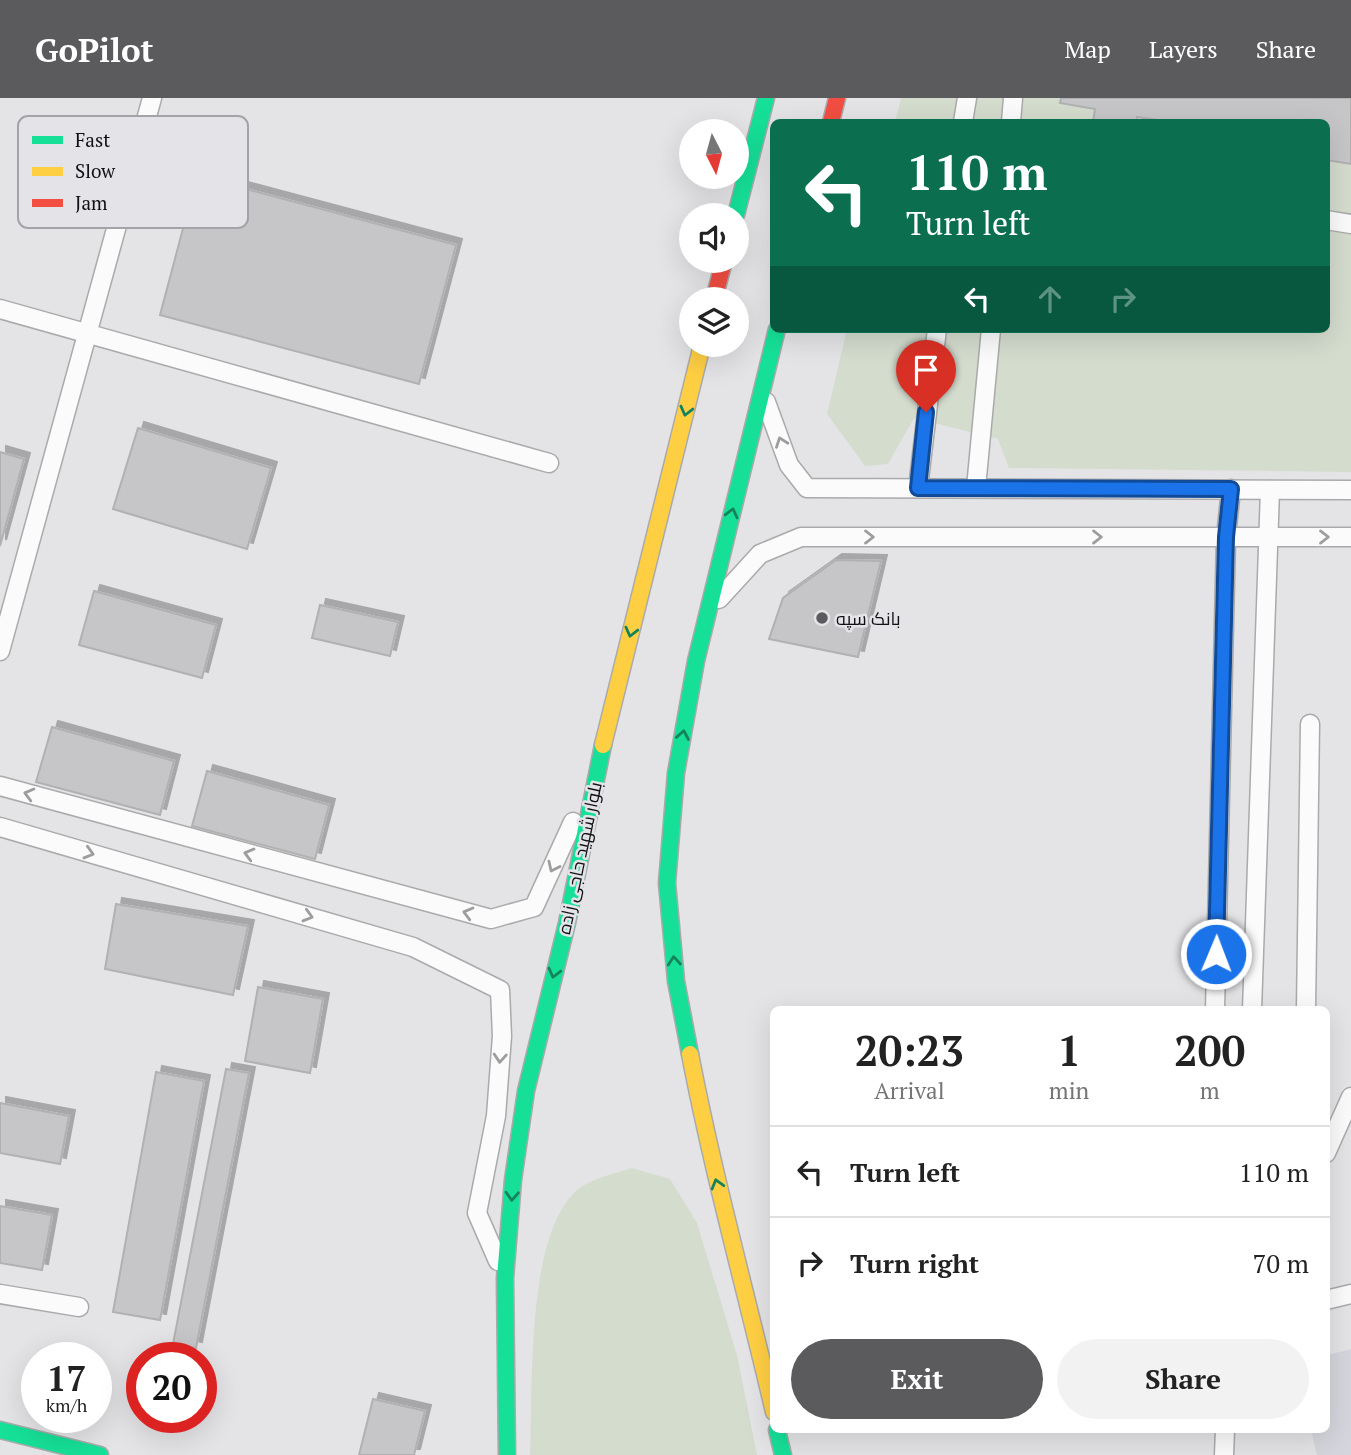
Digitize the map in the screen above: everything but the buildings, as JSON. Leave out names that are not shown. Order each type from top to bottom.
[{"type":"main road","points":[[739,203],[766,98]]},
{"type":"main road","points":[[832,119],[837,98]]},
{"type":"main road","points":[[770,1395],[736,1250],[710,1158],[676,981],[667,883],[676,773],[709,610],[776,333]]},
{"type":"main road","name":"بلوار شهید حاجی زاده","points":[[507,1455],[505,1278],[513,1180],[526,1091],[567,923],[600,759],[699,357]]},
{"type":"main road","points":[[0,1430],[100,1455]]},
{"type":"main road","points":[[778,1433],[783,1455]]},
{"type":"lane","points":[[147,116],[152,98]]},
{"type":"lane","points":[[964,119],[967,98]]},
{"type":"lane","points":[[1011,119],[1013,98]]},
{"type":"lane","points":[[1330,220],[1351,223]]},
{"type":"lane","points":[[0,651],[117,228]]},
{"type":"lane","points":[[0,309],[549,464]]},
{"type":"lane","points":[[918,488],[937,333]]},
{"type":"lane","points":[[976,488],[991,333]]},
{"type":"lane","points":[[762,391],[789,465],[807,488],[1351,490]]},
{"type":"lane","points":[[1214,1006],[1226,537],[1231,489]]},
{"type":"lane","points":[[1252,1006],[1270,489]]},
{"type":"lane","points":[[709,610],[761,554],[801,537],[1351,537]]},
{"type":"lane","points":[[1306,1006],[1310,724]]},
{"type":"lane","points":[[0,786],[491,919],[534,907],[600,759]]},
{"type":"lane","points":[[0,827],[413,947],[500,990],[502,1036],[496,1116],[477,1213],[505,1278]]},
{"type":"lane","points":[[1330,1144],[1351,1097]]},
{"type":"lane","points":[[0,1294],[79,1307]]},
{"type":"lane","points":[[1330,1299],[1351,1294]]},
{"type":"lane","points":[[1224,1455],[1225,1433]]},
{"type":"shaded area","points":[[901,98],[1351,98],[1351,472],[1009,468],[998,439],[914,418],[888,464],[865,466],[827,414],[846,333],[1330,333],[1330,119],[896,119]]},
{"type":"shaded area","points":[[632,1168],[670,1179],[697,1223],[737,1355],[757,1455],[530,1455],[535,1318],[547,1246],[558,1217],[573,1194],[593,1181]]},
{"type":"shaded area","points":[[1351,1349],[1351,1455],[1317,1455],[1312,1433],[1330,1433],[1330,1354]]},
{"type":"traffic: fast","points":[[739,203],[766,98]]},
{"type":"traffic: fast","points":[[690,1054],[676,981],[667,883],[676,773],[696,661],[776,333]]},
{"type":"traffic: fast","points":[[507,1455],[505,1278],[513,1180],[526,1091],[567,923],[603,745]]},
{"type":"traffic: fast","points":[[0,1430],[100,1455]]},
{"type":"traffic: fast","points":[[778,1433],[783,1455]]},
{"type":"traffic: slow","points":[[603,745],[699,357]]},
{"type":"traffic: slow","points":[[690,1054],[719,1188],[770,1396]]},
{"type":"traffic: jam","points":[[832,119],[837,98]]},
{"type":"traffic: jam","points":[[717,287],[721,273]]},
{"type":"place","name":"بانک سپه","points":[[822,618]]},
{"type":"route","points":[[926,412],[918,488],[1231,489],[1226,537],[1216,954]]}]
